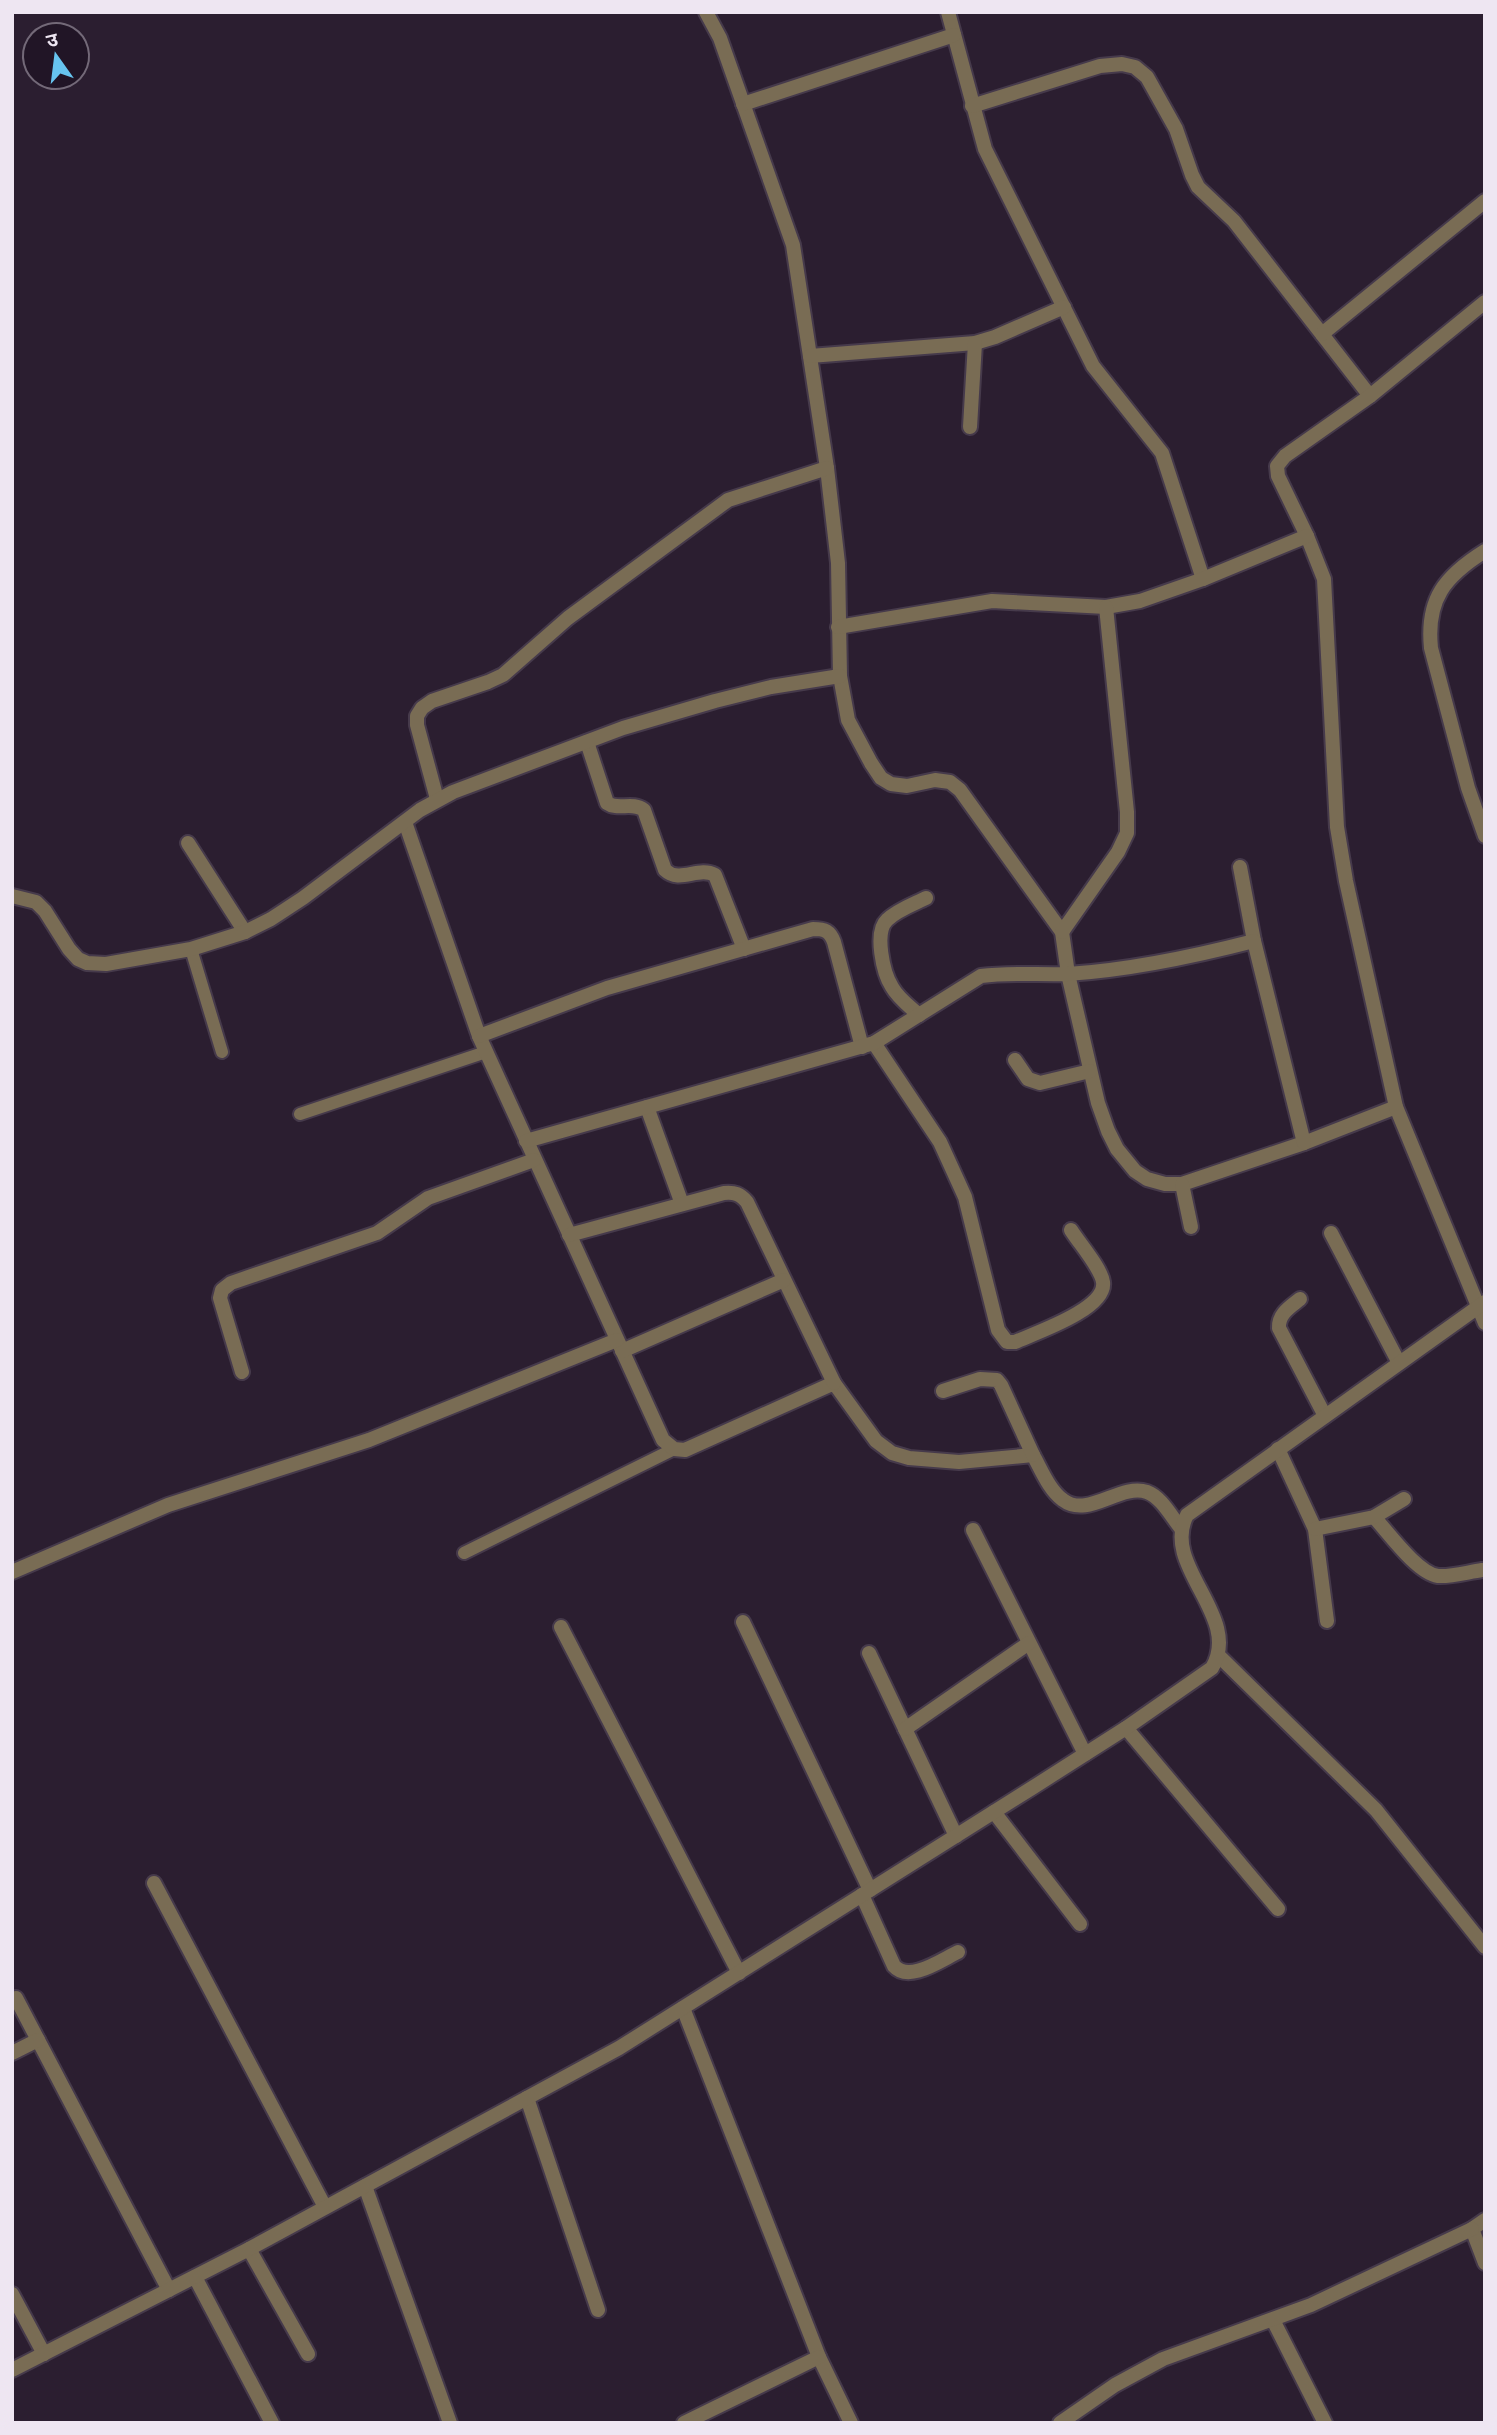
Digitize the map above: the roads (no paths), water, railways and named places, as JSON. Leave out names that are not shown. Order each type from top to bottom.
[{"type":"street","points":[[706,12],[720,38],[793,245],[827,468],[838,563],[839,676],[848,720],[871,763],[881,778],[891,784],[906,786],[935,780],[950,782],[960,790],[1062,932],[1068,974],[1098,1103],[1117,1149],[1135,1171],[1147,1179],[1164,1184],[1182,1184],[1304,1143],[1396,1107]]},
{"type":"street","points":[[948,12],[985,149],[1093,366],[1162,453],[1203,579]]},
{"type":"street","points":[[743,104],[954,35]]},
{"type":"street","points":[[972,106],[1100,66],[1122,64],[1135,67],[1147,77],[1177,129],[1192,175],[1199,187],[1234,221],[1370,396]]},
{"type":"street","points":[[1322,334],[1485,201]]},
{"type":"street","points":[[1485,302],[1370,396],[1284,456],[1277,466],[1278,476],[1320,567],[1326,591],[1337,827],[1346,881],[1396,1107],[1409,1143],[1482,1304],[1485,1323]]},
{"type":"street","points":[[810,356],[975,343],[1064,307]]},
{"type":"street","points":[[970,427],[975,343]]},
{"type":"street","points":[[437,799],[417,725],[417,716],[422,708],[432,701],[503,675],[568,618],[728,500],[827,468]]},
{"type":"street","points":[[838,627],[992,601],[1105,607],[1140,601],[1203,579],[1307,536]]},
{"type":"street","points":[[1485,551],[1460,567],[1448,579],[1439,594],[1429,633],[1468,788],[1485,836]]},
{"type":"street","points":[[1062,932],[1118,852],[1127,833],[1105,607]]},
{"type":"street","points":[[12,896],[36,902],[45,911],[69,950],[87,963],[106,964],[191,948],[245,932],[271,919],[437,799],[623,728],[736,695],[839,676]]},
{"type":"street","points":[[587,742],[607,803],[612,807],[638,806],[644,810],[665,870],[670,875],[700,872],[715,875],[744,949]]},
{"type":"street","points":[[405,822],[479,1036],[663,1440],[674,1449],[685,1450],[834,1383]]},
{"type":"street","points":[[188,843],[245,932]]},
{"type":"street","points":[[1240,867],[1254,941],[1304,1143]]},
{"type":"street","points":[[919,1015],[890,985],[880,937],[881,928],[887,919],[926,898]]},
{"type":"street","points":[[479,1036],[607,988],[813,929],[825,929],[834,942],[868,1045],[940,1142],[961,1188],[998,1330],[1007,1342],[1015,1342],[1081,1312],[1102,1291],[1103,1283],[1099,1273],[1071,1230]]},
{"type":"street","points":[[526,1141],[868,1045],[981,976],[1068,974],[1156,964],[1254,941]]},
{"type":"street","points":[[1015,1060],[1028,1079],[1040,1083],[1090,1070]]},
{"type":"street","points":[[647,1107],[682,1204]]},
{"type":"street","points":[[242,1372],[220,1298],[222,1290],[231,1283],[377,1233],[428,1198],[534,1160]]},
{"type":"street","points":[[1182,1184],[1191,1227]]},
{"type":"street","points":[[569,1235],[733,1192],[747,1202],[834,1383],[876,1441],[892,1454],[909,1458],[959,1462],[1033,1455]]},
{"type":"street","points":[[1331,1233],[1399,1363]]},
{"type":"street","points":[[12,1572],[168,1505],[369,1440],[784,1280]]},
{"type":"street","points":[[1300,1299],[1282,1314],[1278,1321],[1279,1328],[1325,1416]]},
{"type":"street","points":[[12,2371],[249,2249],[619,2048],[1126,1728],[1212,1668],[1219,1656],[1220,1643],[1216,1625],[1180,1544],[1180,1527],[1187,1515],[1482,1304]]},
{"type":"street","points":[[943,1391],[980,1379],[997,1380],[1033,1455],[1063,1500],[1073,1505],[1087,1504],[1135,1491],[1147,1492],[1156,1498],[1180,1527]]},
{"type":"street","points":[[1278,1449],[1315,1529],[1327,1621]]},
{"type":"street","points":[[1315,1529],[1374,1517],[1404,1499]]},
{"type":"street","points":[[1374,1517],[1418,1566],[1430,1574],[1440,1576],[1482,1570]]},
{"type":"street","points":[[973,1531],[1085,1754]]},
{"type":"street","points":[[743,1622],[866,1893],[894,1966],[899,1972],[907,1974],[958,1952]]},
{"type":"street","points":[[561,1627],[738,1973]]},
{"type":"street","points":[[905,1729],[1029,1643]]},
{"type":"street","points":[[869,1653],[956,1836]]},
{"type":"street","points":[[1219,1656],[1376,1810],[1485,1947]]},
{"type":"street","points":[[1126,1728],[1278,1909]]},
{"type":"street","points":[[994,1812],[1080,1924]]},
{"type":"street","points":[[154,1883],[325,2207]]},
{"type":"street","points":[[16,1998],[169,2290]]},
{"type":"street","points":[[683,2008],[819,2357],[851,2423]]},
{"type":"street","points":[[12,2053],[38,2040]]},
{"type":"street","points":[[527,2098],[598,2310]]},
{"type":"street","points":[[365,2186],[450,2423]]},
{"type":"street","points":[[1060,2423],[1115,2385],[1163,2360],[1343,2291],[1479,2225],[1485,2263]]},
{"type":"street","points":[[249,2249],[308,2354]]},
{"type":"street","points":[[195,2277],[272,2423]]},
{"type":"street","points":[[12,2294],[44,2354]]},
{"type":"street","points":[[1273,2320],[1325,2423]]},
{"type":"street","points":[[691,2421],[819,2357]]},
{"type":"lane","points":[[191,948],[222,1052]]},
{"type":"lane","points":[[300,1114],[486,1052]]},
{"type":"lane","points":[[464,1553],[674,1449]]}]
